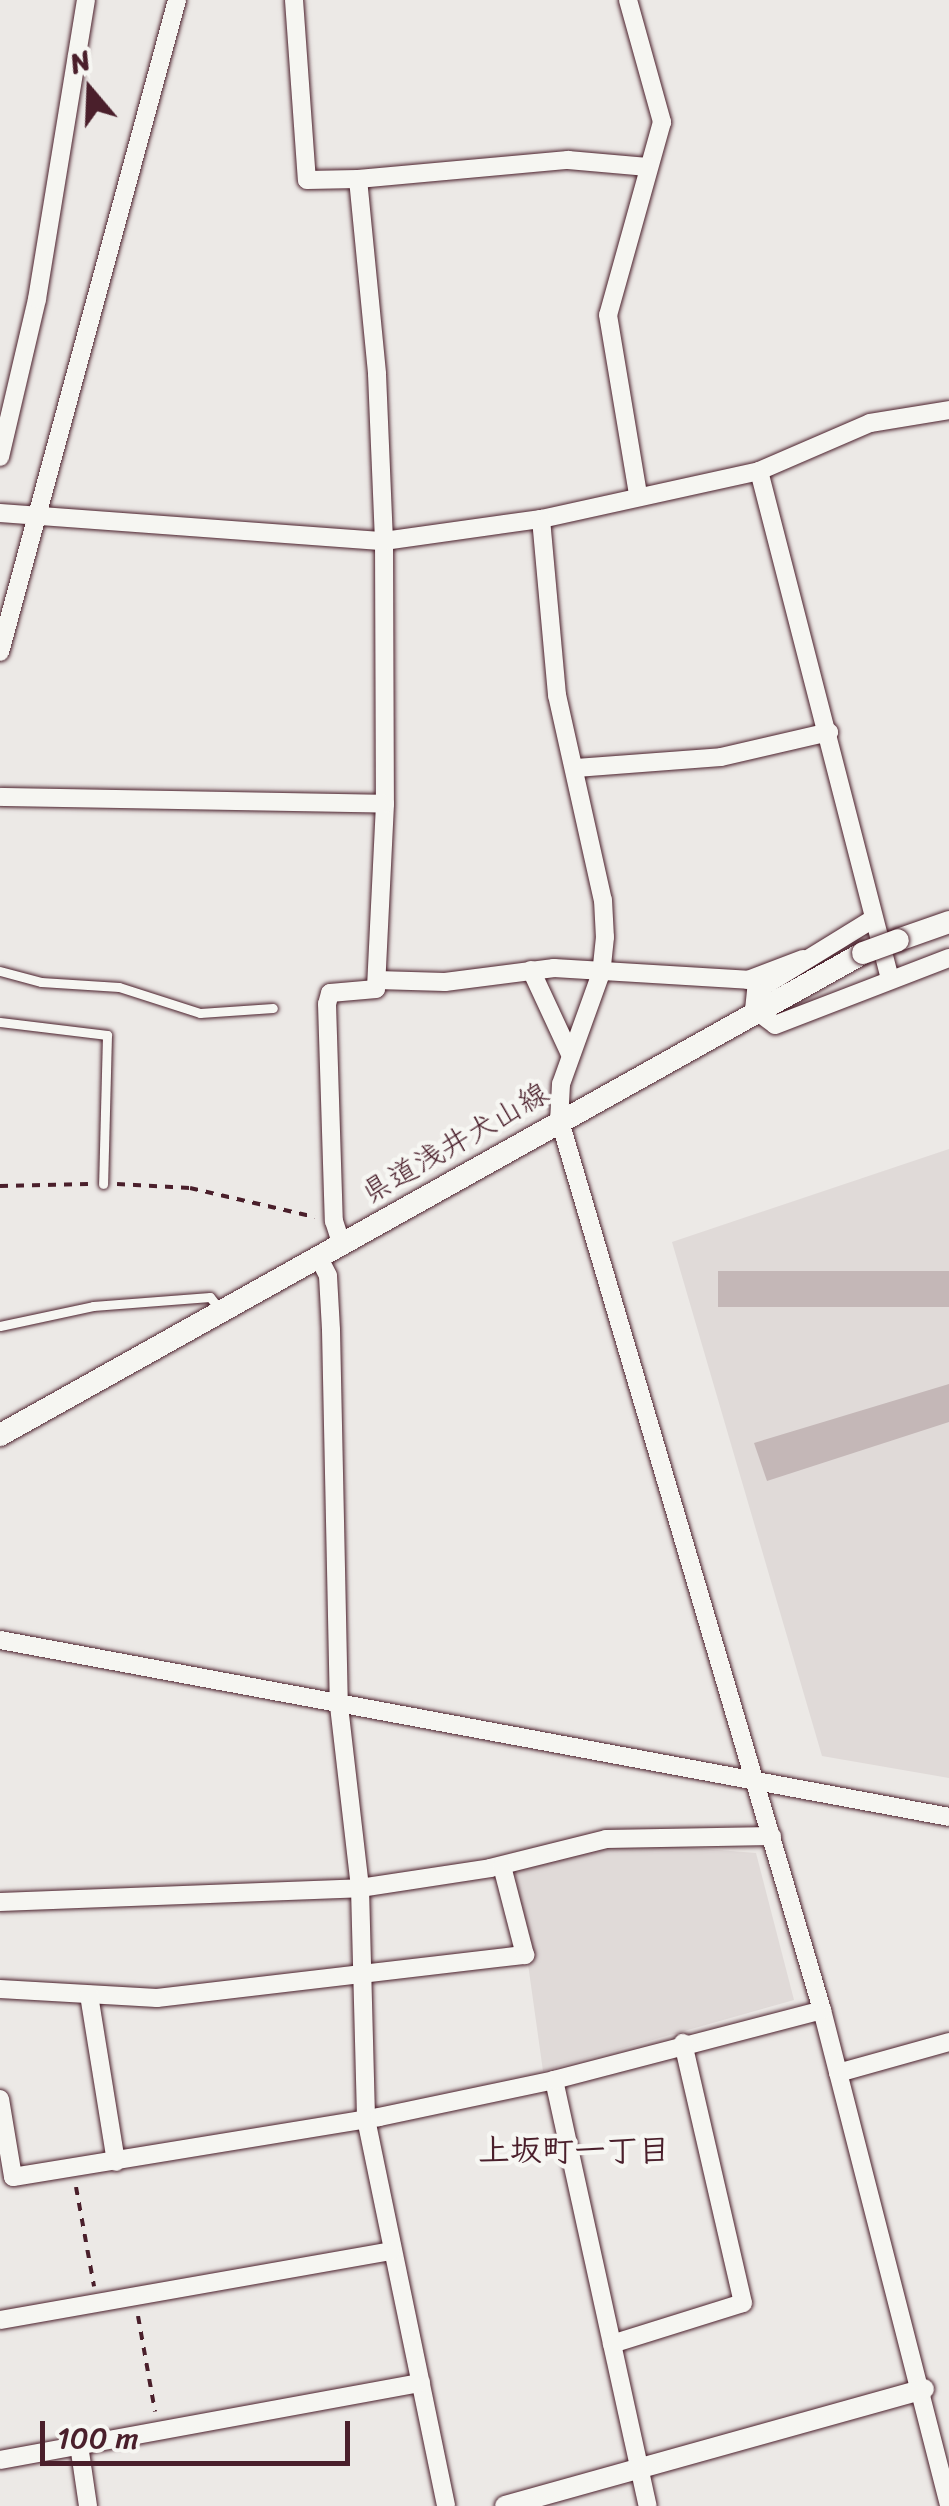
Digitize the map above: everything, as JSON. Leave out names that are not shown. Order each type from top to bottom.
[{"type":"main road","name":"県道浅井犬山線","points":[[0,1435],[318,1256],[338,1232],[559,1118],[861,954],[949,922]]},
{"type":"street","points":[[0,457],[37,299],[86,0]]},
{"type":"street","points":[[0,652],[177,0]]},
{"type":"street","points":[[294,0],[307,180],[568,160],[648,167]]},
{"type":"street","points":[[628,0],[662,122],[608,315],[638,494]]},
{"type":"street","points":[[338,1232],[327,1004],[330,993],[376,988],[385,804],[384,541],[378,374],[358,179]]},
{"type":"street","points":[[0,513],[35,520],[384,541],[541,519],[638,494],[759,471],[870,422],[949,410]]},
{"type":"street","points":[[759,471],[890,979]]},
{"type":"street","points":[[541,519],[558,695],[603,900],[601,973],[570,1054],[559,1118],[822,2010],[924,2388],[949,2505]]},
{"type":"street","points":[[576,768],[722,757],[829,732]]},
{"type":"street","points":[[0,797],[385,804]]},
{"type":"street","points":[[872,919],[756,990],[754,1010],[774,1025],[949,958]]},
{"type":"street","points":[[376,980],[445,982],[531,970],[748,980],[803,959]]},
{"type":"street","points":[[531,970],[570,1054]]},
{"type":"street","points":[[318,1256],[328,1276],[332,1330],[339,1706],[360,1888],[366,2120],[446,2506]]},
{"type":"street","points":[[0,1640],[949,1817]]},
{"type":"street","points":[[0,1902],[360,1888],[502,1866],[606,1839],[772,1836]]},
{"type":"street","points":[[0,1988],[157,1998],[525,1955],[502,1866]]},
{"type":"street","points":[[89,1995],[116,2162]]},
{"type":"street","points":[[0,2099],[13,2178],[366,2120],[554,2080],[683,2043],[822,2010]]},
{"type":"street","points":[[838,2073],[949,2042]]},
{"type":"street","points":[[612,2344],[742,2304],[683,2043]]},
{"type":"street","points":[[554,2080],[648,2506]]},
{"type":"street","points":[[0,2320],[391,2251]]},
{"type":"street","points":[[0,2460],[422,2383]]},
{"type":"street","points":[[505,2506],[924,2388]]},
{"type":"street","points":[[79,2445],[88,2506]]},
{"type":"lane","points":[[0,971],[41,982],[120,987],[200,1013],[273,1008]]},
{"type":"lane","points":[[0,1022],[107,1035],[102,1184]]},
{"type":"lane","points":[[0,1326],[93,1306],[210,1297],[221,1311]]},
{"type":"path","points":[[0,1186],[102,1184],[190,1188],[338,1232]]},
{"type":"path","points":[[72,2168],[97,2302]]},
{"type":"path","points":[[135,2297],[158,2430]]},
{"type":"shaded area","points":[[949,1149],[949,1778],[822,1756],[672,1242]]},
{"type":"shaded area","points":[[617,1842],[756,1853],[794,2000],[543,2071],[515,1871]]},
{"type":"building","points":[[718,1271],[949,1271],[949,1307],[718,1307]]},
{"type":"building","points":[[949,1384],[949,1422],[767,1481],[754,1443]]},
{"type":"district","name":"上坂町一丁目","points":[[574,2151]]}]
